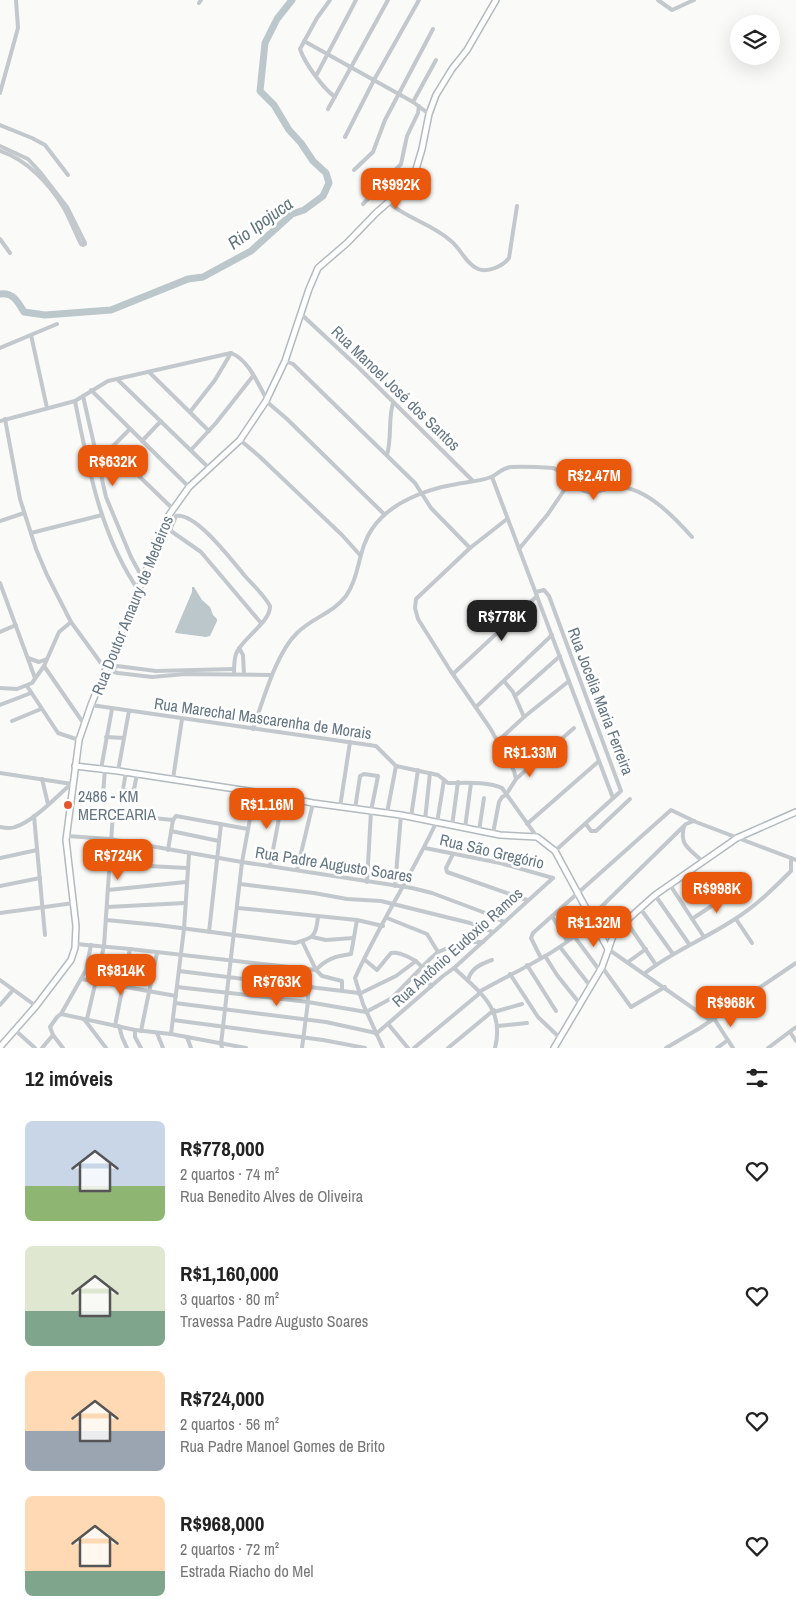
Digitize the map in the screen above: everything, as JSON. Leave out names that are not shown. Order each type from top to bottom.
[{"type":"street","points":[[0,93],[18,28],[16,0]]},
{"type":"street","points":[[330,0],[301,46],[301,52],[326,90],[335,97]]},
{"type":"street","points":[[316,76],[356,0]]},
{"type":"street","points":[[328,109],[388,0]]},
{"type":"street","points":[[346,137],[374,80],[419,0]]},
{"type":"street","points":[[658,0],[672,10],[694,0]]},
{"type":"street","name":"Rua Doutor Amaury de Medeiros","points":[[0,1046],[36,1006],[70,960],[76,944],[74,903],[67,855],[67,836],[79,740],[91,705],[108,671],[172,508],[189,487],[240,440],[266,400],[285,361],[300,313],[318,268],[347,244],[370,218],[405,189],[414,176],[429,114],[436,95],[467,50],[496,1]]},
{"type":"street","points":[[354,170],[374,152],[381,128],[433,29]]},
{"type":"street","points":[[304,41],[413,102],[429,114]]},
{"type":"street","points":[[413,102],[436,60]]},
{"type":"street","points":[[362,204],[400,164],[407,136],[418,113],[419,106]]},
{"type":"street","points":[[0,124],[45,145],[68,175]]},
{"type":"street","points":[[0,146],[28,159],[58,193],[70,212],[84,240],[84,244],[81,244],[60,202],[42,180],[22,160],[0,151]]},
{"type":"street","points":[[389,203],[406,216],[424,222],[447,237],[473,266],[481,270],[497,267],[509,258],[517,206]]},
{"type":"street","points":[[0,239],[10,253]]},
{"type":"street","name":"Rua Manoel José dos Santos","points":[[300,313],[394,402],[473,481]]},
{"type":"street","points":[[0,348],[57,324]]},
{"type":"street","points":[[31,335],[47,408]]},
{"type":"street","points":[[190,412],[215,380],[231,353]]},
{"type":"street","points":[[272,675],[234,672],[152,677],[108,671],[71,622],[47,574],[24,512],[2,420],[75,401],[102,383],[231,353],[240,358],[253,376],[266,400],[384,514]]},
{"type":"street","points":[[285,361],[293,364],[387,455],[424,494],[431,508],[470,548]]},
{"type":"street","points":[[150,373],[209,431]]},
{"type":"street","points":[[191,450],[209,431],[253,376]]},
{"type":"street","points":[[118,380],[209,468]]},
{"type":"street","points":[[91,390],[189,487]]},
{"type":"street","points":[[83,396],[101,481],[108,504],[131,557],[143,579]]},
{"type":"street","points":[[75,401],[94,491],[102,515],[117,553],[130,578],[139,590]]},
{"type":"street","points":[[387,455],[391,428],[390,415],[394,402]]},
{"type":"street","points":[[142,441],[161,421]]},
{"type":"street","points":[[97,462],[130,430]]},
{"type":"street","points":[[240,440],[342,535],[360,555]]},
{"type":"street","points":[[111,449],[172,508]]},
{"type":"street","points":[[252,729],[272,675],[287,646],[298,632],[330,612],[347,595],[355,576],[360,555],[370,532],[384,514],[397,505],[448,486],[492,476],[504,468],[547,468],[560,470],[582,490],[588,492],[620,487],[648,498],[665,509],[692,537]]},
{"type":"street","points":[[492,476],[613,798],[555,851]]},
{"type":"street","points":[[519,549],[548,514],[571,480]]},
{"type":"street","points":[[0,521],[24,512]]},
{"type":"street","points":[[31,533],[102,515]]},
{"type":"street","name":"Rua Doutor Amaury de Medeiros","points":[[180,515],[187,518],[210,535],[267,601],[270,611],[261,624],[201,552],[171,531],[175,518],[180,515]]},
{"type":"street","points":[[507,519],[470,548],[416,599],[415,608],[418,619],[498,742],[516,778]]},
{"type":"street","points":[[1,586],[36,678]]},
{"type":"street","name":"Rua Jocelia Maria Ferreira","points":[[537,594],[544,590],[549,596],[615,773],[621,791],[613,798]]},
{"type":"street","points":[[453,674],[537,594]]},
{"type":"street","points":[[0,688],[27,686],[36,678],[44,666],[59,632],[71,622]]},
{"type":"street","points":[[234,672],[236,654],[261,624]]},
{"type":"street","points":[[0,632],[16,625]]},
{"type":"street","points":[[476,707],[552,635]]},
{"type":"street","points":[[240,648],[244,654],[244,674]]},
{"type":"street","points":[[514,696],[560,656]]},
{"type":"street","points":[[28,658],[39,662],[47,659]]},
{"type":"street","points":[[44,666],[84,724]]},
{"type":"street","points":[[504,680],[513,692],[524,717]]},
{"type":"street","points":[[498,742],[524,717],[569,681]]},
{"type":"street","points":[[27,686],[58,733],[79,740]]},
{"type":"street","points":[[0,705],[31,693]]},
{"type":"street","name":"Rua Marechal Mascarenha de Morais","points":[[91,705],[376,746],[396,766]]},
{"type":"street","points":[[12,721],[41,709]]},
{"type":"street","points":[[103,794],[106,737],[112,709]]},
{"type":"street","points":[[118,771],[129,711]]},
{"type":"street","points":[[172,779],[182,718]]},
{"type":"street","points":[[493,834],[500,799],[506,794],[516,778],[574,728]]},
{"type":"street","points":[[106,737],[124,738]]},
{"type":"street","points":[[340,807],[350,742]]},
{"type":"street","points":[[527,824],[599,761]]},
{"type":"street","points":[[75,766],[126,772],[313,803],[401,815],[493,834],[537,837]]},
{"type":"street","points":[[387,813],[396,766],[438,775],[448,783],[471,783],[502,788],[537,837],[555,851],[608,949],[712,1018],[733,1048]]},
{"type":"street","points":[[410,817],[418,770]]},
{"type":"street","points":[[126,772],[123,786],[125,791],[131,792],[134,790],[137,774]]},
{"type":"street","points":[[0,773],[73,784]]},
{"type":"street","points":[[424,820],[430,773]]},
{"type":"street","points":[[355,809],[360,775],[378,776],[372,811],[367,882]]},
{"type":"street","points":[[42,779],[48,804]]},
{"type":"street","points":[[383,1048],[366,1012],[355,980],[403,886],[425,848],[436,823],[444,780]]},
{"type":"street","points":[[452,826],[458,782]]},
{"type":"street","points":[[465,828],[471,783]]},
{"type":"street","points":[[0,827],[7,829],[15,828],[34,816],[73,784]]},
{"type":"street","points":[[222,1046],[242,862],[255,792]]},
{"type":"street","points":[[270,866],[283,797]]},
{"type":"street","points":[[479,830],[484,798]]},
{"type":"street","points":[[586,824],[591,831],[596,831],[630,799]]},
{"type":"street","points":[[296,870],[313,803]]},
{"type":"street","points":[[580,1004],[543,957],[531,937],[578,892],[671,810],[796,860]]},
{"type":"street","points":[[94,812],[173,820]]},
{"type":"street","points":[[554,1048],[601,969],[613,936],[626,921],[655,896],[737,838],[796,812]]},
{"type":"street","points":[[106,1048],[86,1019],[104,946],[113,813]]},
{"type":"street","points":[[395,886],[401,815]]},
{"type":"street","points":[[34,816],[45,935]]},
{"type":"street","points":[[168,850],[173,820],[176,816],[248,829]]},
{"type":"street","points":[[686,817],[682,836],[684,843],[702,862]]},
{"type":"street","points":[[414,1048],[480,993],[510,974],[560,947],[574,936],[685,825],[695,821]]},
{"type":"street","points":[[209,932],[221,824]]},
{"type":"street","points":[[171,831],[218,841]]},
{"type":"street","name":"Rua Padre Augusto Soares","points":[[67,836],[110,839],[189,854],[403,886],[432,894],[504,922]]},
{"type":"street","name":"Rua São Gregório","points":[[425,848],[514,866],[553,878]]},
{"type":"street","points":[[0,858],[37,850]]},
{"type":"street","points":[[171,1034],[184,929],[189,854]]},
{"type":"street","points":[[454,854],[446,868],[447,872],[527,900]]},
{"type":"street","points":[[645,974],[656,964],[689,944],[736,919],[767,895],[791,871],[791,858]]},
{"type":"street","points":[[109,864],[187,868]]},
{"type":"street","points":[[0,886],[40,878]]},
{"type":"street","name":"Rua Antônio Eudoxio Ramos","points":[[376,1034],[389,1025],[431,986],[454,968],[553,878]]},
{"type":"street","points":[[108,890],[186,882]]},
{"type":"street","points":[[240,884],[394,904],[477,925],[493,932]]},
{"type":"street","points":[[670,885],[704,937]]},
{"type":"street","points":[[692,919],[731,893]]},
{"type":"street","points":[[655,896],[689,944]]},
{"type":"street","points":[[0,914],[74,903]]},
{"type":"street","points":[[108,907],[185,903]]},
{"type":"street","points":[[238,908],[357,920],[383,926]]},
{"type":"street","points":[[640,908],[673,954]]},
{"type":"street","points":[[552,916],[567,941]]},
{"type":"street","points":[[312,937],[316,931],[318,917]]},
{"type":"street","points":[[387,918],[427,934],[438,952]]},
{"type":"street","points":[[736,919],[752,943]]},
{"type":"street","points":[[106,920],[289,943],[312,937],[326,940],[354,938]]},
{"type":"street","points":[[76,944],[316,970],[329,959],[351,954],[357,920]]},
{"type":"street","points":[[626,921],[656,964]]},
{"type":"street","points":[[574,936],[631,1007],[665,987]]},
{"type":"street","points":[[302,941],[316,970],[323,977],[342,981],[342,990]]},
{"type":"street","points":[[177,987],[308,1002],[366,1012],[392,998],[438,952],[463,942],[483,942]]},
{"type":"street","points":[[63,1048],[53,1035],[50,1027],[61,1014],[81,979],[87,966],[91,945]]},
{"type":"street","points":[[560,947],[591,987]]},
{"type":"street","points":[[127,1048],[117,1026],[122,987],[130,949]]},
{"type":"street","points":[[628,962],[646,949]]},
{"type":"street","points":[[364,960],[376,970],[393,952],[416,961],[422,967],[431,986]]},
{"type":"street","points":[[141,1031],[157,953]]},
{"type":"street","points":[[468,980],[475,968],[492,960]]},
{"type":"street","points":[[179,971],[342,990],[359,994],[396,976],[416,961]]},
{"type":"street","points":[[666,1048],[796,963]]},
{"type":"street","points":[[527,965],[556,1010]]},
{"type":"street","points":[[454,968],[468,980],[494,1011],[498,1026],[495,1048]]},
{"type":"street","points":[[302,1048],[308,1002],[309,970]]},
{"type":"street","points":[[510,974],[538,1017],[560,1038]]},
{"type":"street","points":[[81,979],[176,996]]},
{"type":"street","points":[[0,980],[36,1006]]},
{"type":"street","points":[[0,1005],[13,990]]},
{"type":"street","points":[[175,1003],[226,1011],[326,1022],[376,1034]]},
{"type":"street","points":[[448,1048],[494,1011],[522,1004]]},
{"type":"street","points":[[61,1014],[135,1030],[187,1037],[222,1046],[246,1048]]},
{"type":"street","points":[[173,1020],[304,1037],[366,1048]]},
{"type":"street","points":[[498,1026],[526,1023]]},
{"type":"street","points":[[389,1025],[408,1048]]},
{"type":"street","points":[[768,1048],[796,1027]]},
{"type":"street","points":[[15,1030],[35,1048]]},
{"type":"street","points":[[135,1030],[135,1037],[141,1048]]},
{"type":"street","points":[[790,1032],[796,1041]]},
{"type":"street","points":[[157,1033],[163,1048]]},
{"type":"street","points":[[42,1048],[53,1035]]},
{"type":"street","points":[[187,1037],[191,1048]]},
{"type":"street","points":[[717,1048],[728,1040]]},
{"type":"shaded area","points":[[192,587],[210,607],[217,619],[210,636],[175,632],[192,592]]},
{"type":"waterway","name":"Rio Ipojuca","points":[[0,294],[12,296],[24,312],[45,315],[111,310],[188,279],[203,277],[251,251],[292,214],[304,210],[323,196],[329,183],[326,173],[313,161],[301,143],[289,130],[274,105],[260,91],[265,43],[277,19],[292,0]]},
{"type":"place","name":"2486 - KM MERCEARIA","points":[[68,805]]}]
